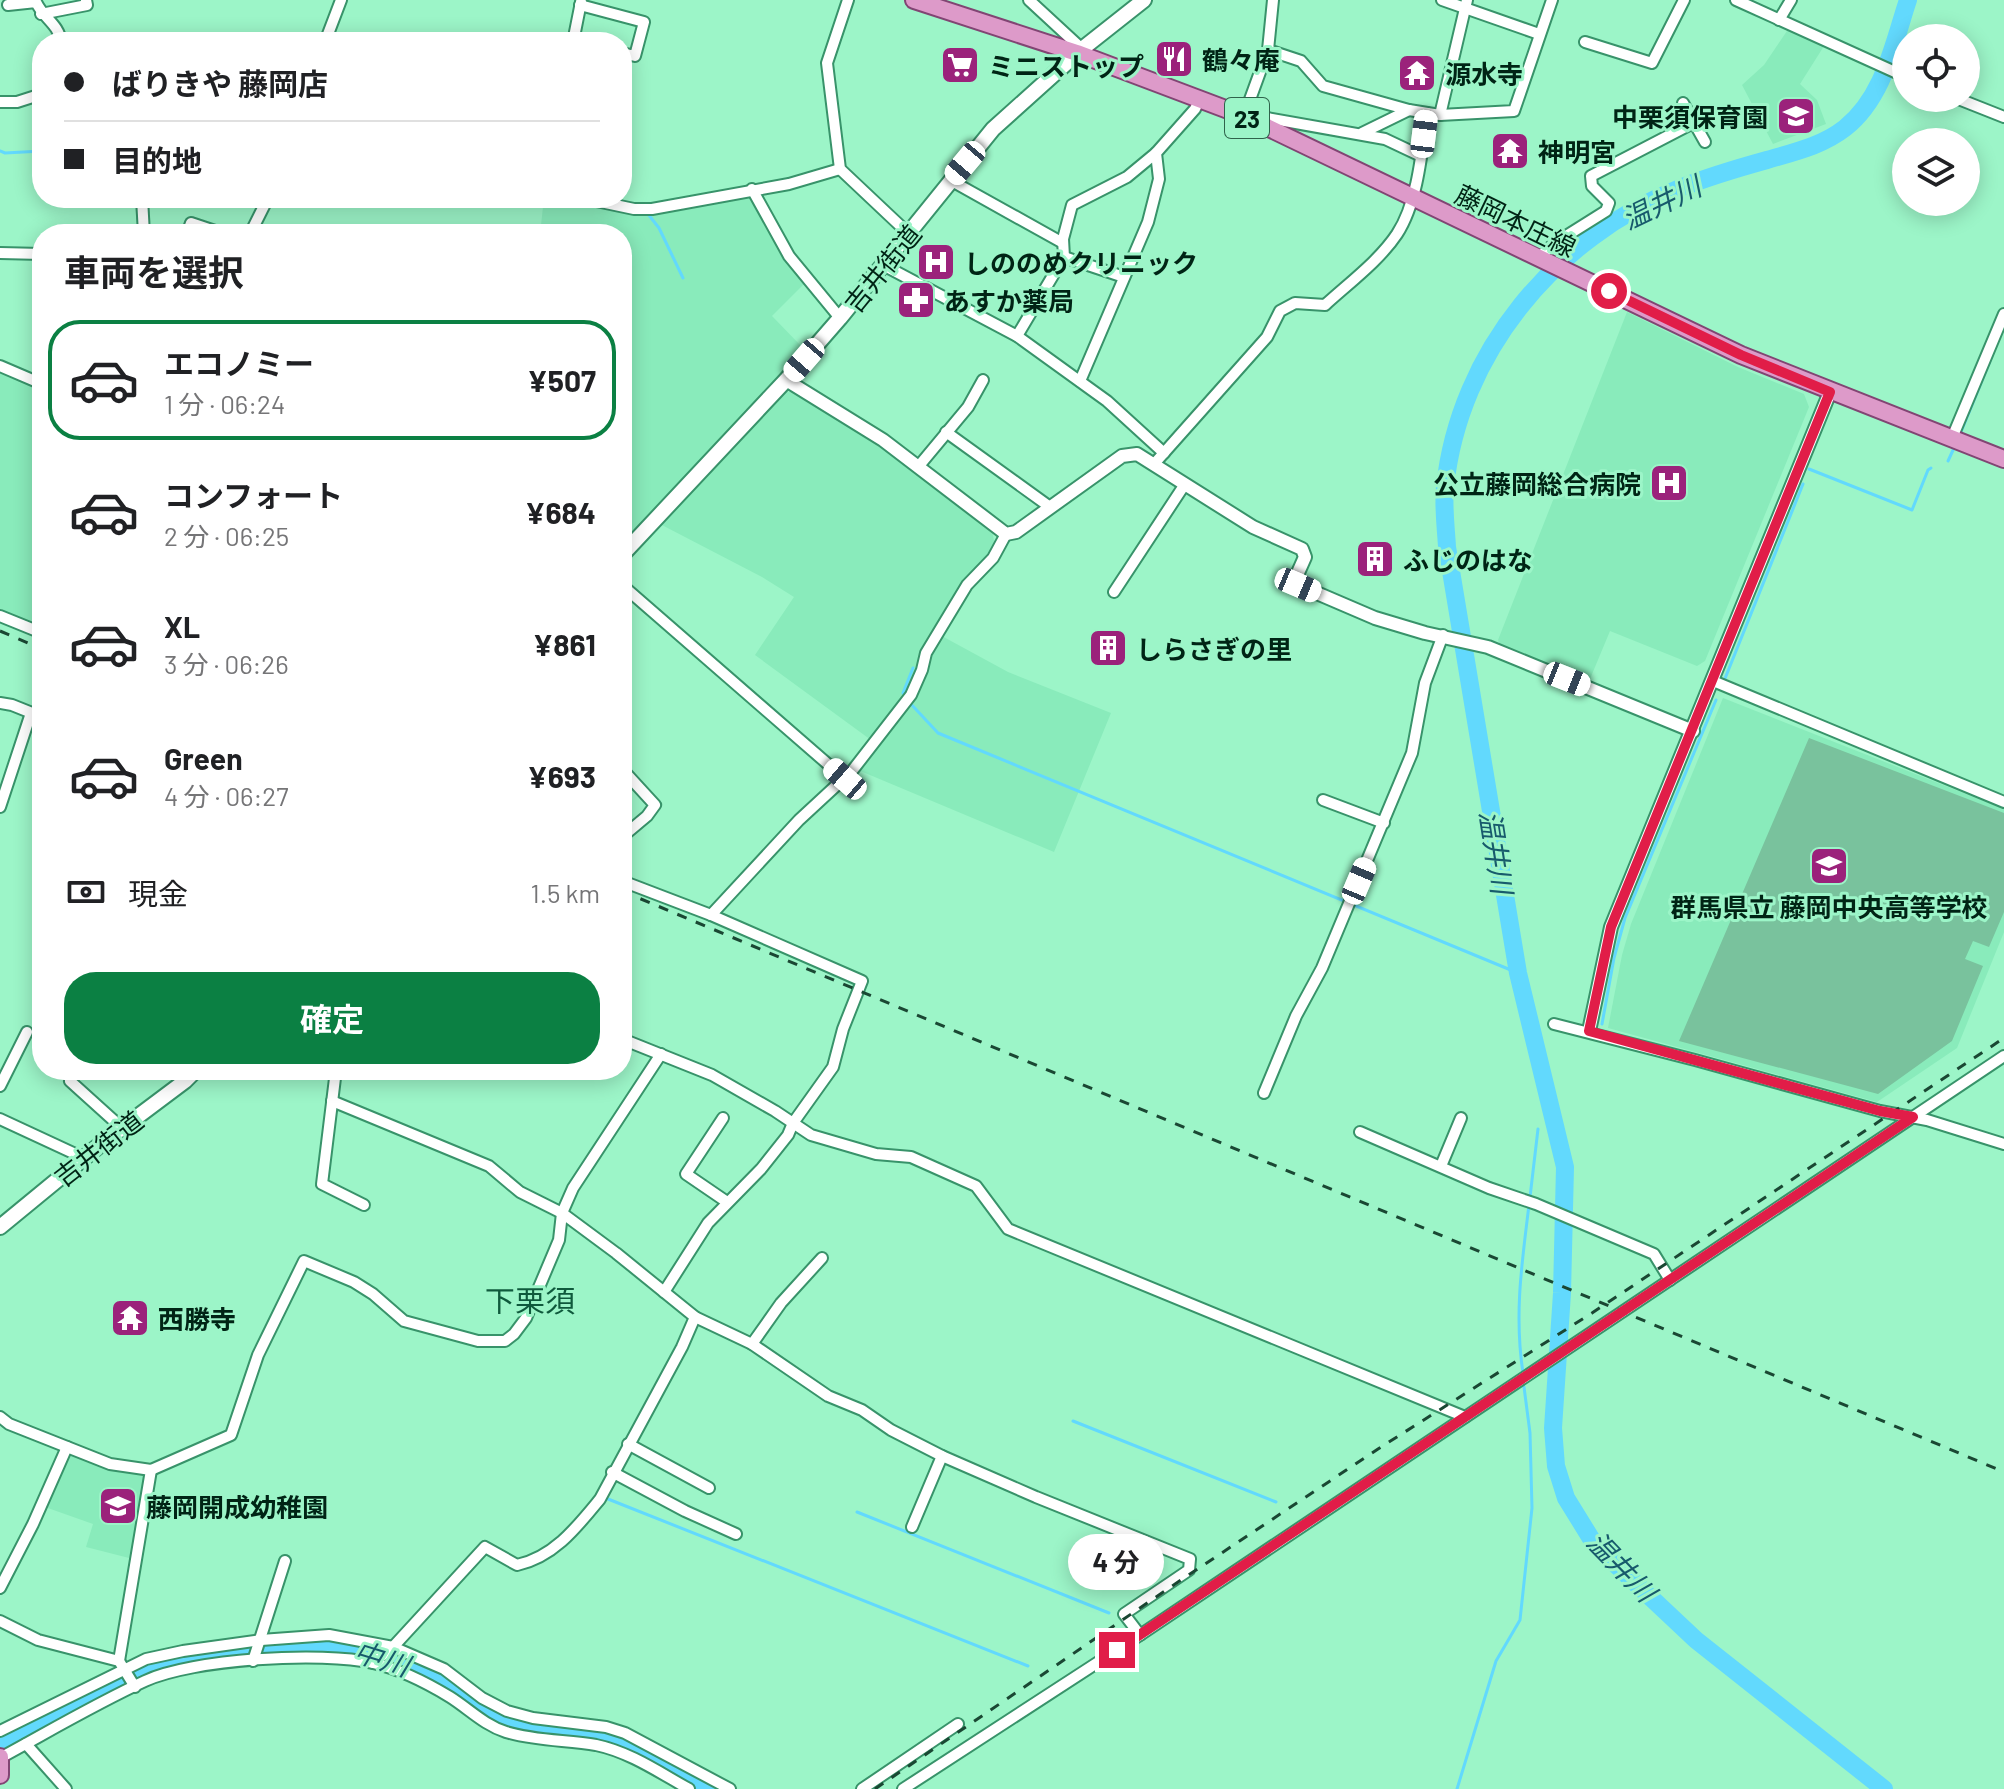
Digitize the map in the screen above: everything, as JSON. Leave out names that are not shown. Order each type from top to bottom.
[{"type":"main road","name":"藤岡本庄線","points":[[914,0],[1080,51],[1250,119],[1741,355],[2004,459]]},
{"type":"main road","name":"吉井街道","points":[[632,544],[840,318],[993,129],[1080,51],[1144,0]]},
{"type":"main road","name":"吉井街道","points":[[0,1227],[186,1080]]},
{"type":"main road","points":[[0,1758],[0,1775]]},
{"type":"street","points":[[41,14],[87,5],[86,0]]},
{"type":"street","points":[[329,32],[341,0]]},
{"type":"street","points":[[848,0],[827,63],[840,169],[910,235]]},
{"type":"street","points":[[1029,0],[1080,51]]},
{"type":"street","points":[[1273,0],[1268,50],[1250,119],[1267,118],[1362,133],[1385,139],[1421,156]]},
{"type":"street","points":[[1442,0],[1466,3],[1539,34]]},
{"type":"street","points":[[1268,50],[1301,61],[1323,86],[1409,110],[1440,115],[1514,111],[1552,0]]},
{"type":"street","points":[[1585,42],[1652,63],[1684,0]]},
{"type":"street","points":[[1736,0],[1892,72]]},
{"type":"street","points":[[1779,20],[1791,0]]},
{"type":"street","points":[[8,5],[36,2],[41,14],[59,32]]},
{"type":"street","points":[[577,32],[581,3],[644,22],[635,56],[632,55]]},
{"type":"street","points":[[1440,115],[1466,3]]},
{"type":"street","points":[[0,102],[17,102],[32,97]]},
{"type":"street","points":[[1017,336],[1064,257],[1063,243],[1072,205],[1127,177],[1156,153],[1195,109],[1200,98]]},
{"type":"street","points":[[1683,103],[1705,142]]},
{"type":"street","points":[[1980,108],[2004,117]]},
{"type":"street","points":[[1362,133],[1409,110]]},
{"type":"street","points":[[1154,464],[1267,337],[1280,311],[1295,303],[1325,305],[1388,245],[1411,206],[1427,113]]},
{"type":"street","points":[[1542,260],[1555,243],[1606,211],[1609,203],[1592,186],[1591,176],[1693,123]]},
{"type":"street","points":[[1080,381],[1148,222],[1159,179],[1156,153]]},
{"type":"street","points":[[632,205],[652,209],[800,181],[840,169]]},
{"type":"street","points":[[950,180],[1063,243]]},
{"type":"street","points":[[752,189],[789,256],[840,318]]},
{"type":"street","points":[[0,253],[32,254]]},
{"type":"street","points":[[1064,257],[1124,277]]},
{"type":"street","points":[[885,266],[1017,336],[1107,401],[1164,453]]},
{"type":"street","points":[[1952,438],[2004,314]]},
{"type":"street","points":[[0,366],[32,380]]},
{"type":"street","points":[[786,380],[883,440],[1006,534],[1016,532],[1122,456],[1137,454],[1253,527],[1302,549],[1305,557],[1297,575],[1298,585],[1375,618],[1488,647],[1693,731]]},
{"type":"street","points":[[918,467],[968,407],[983,380]]},
{"type":"street","points":[[1589,1031],[1611,927],[1830,392]]},
{"type":"street","points":[[946,432],[1050,507]]},
{"type":"street","points":[[1114,592],[1185,484]]},
{"type":"street","points":[[711,915],[799,820],[845,779],[911,695],[926,653],[967,585],[993,558],[1006,534]]},
{"type":"street","points":[[632,594],[845,779]]},
{"type":"street","points":[[0,616],[32,629]]},
{"type":"street","points":[[1264,1093],[1296,1016],[1322,968],[1412,753],[1425,683],[1443,635]]},
{"type":"street","points":[[1713,681],[2004,802]]},
{"type":"street","points":[[0,703],[32,713]]},
{"type":"street","points":[[0,807],[32,727]]},
{"type":"street","points":[[632,780],[655,805],[632,827]]},
{"type":"street","points":[[1323,800],[1384,823]]},
{"type":"street","points":[[632,885],[711,915],[862,981],[843,1029],[833,1067],[793,1123],[788,1135],[761,1169],[708,1223],[664,1292]]},
{"type":"street","points":[[1554,1024],[1880,1111],[1913,1117],[2004,1144]]},
{"type":"street","points":[[0,1086],[27,1032]]},
{"type":"street","points":[[632,1043],[712,1075],[811,1135],[876,1154],[911,1157],[976,1186],[1008,1229],[1465,1417]]},
{"type":"street","points":[[0,1417],[9,1424],[110,1464],[151,1470],[231,1435],[258,1355],[304,1261],[354,1282],[404,1321],[478,1341],[505,1341],[526,1318],[559,1240],[562,1213],[573,1188],[661,1054]]},
{"type":"street","points":[[903,1789],[1140,1635],[2004,1056]]},
{"type":"street","points":[[70,1080],[122,1128]]},
{"type":"street","points":[[335,1080],[322,1184],[364,1205]]},
{"type":"street","points":[[332,1101],[489,1166],[520,1192],[562,1213],[643,1273],[695,1317],[752,1344],[828,1396],[862,1410],[891,1430],[942,1456],[1190,1559],[1189,1570],[1124,1614],[1140,1635]]},
{"type":"street","points":[[723,1118],[686,1174],[727,1202]]},
{"type":"street","points":[[1441,1166],[1461,1118]]},
{"type":"street","points":[[0,1119],[84,1158]]},
{"type":"street","points":[[1360,1132],[1654,1254],[1670,1280]]},
{"type":"street","points":[[752,1344],[781,1303],[822,1258]]},
{"type":"street","points":[[373,1663],[393,1647],[485,1547],[517,1565],[536,1561],[552,1550],[582,1520],[600,1499],[695,1317]]},
{"type":"street","points":[[628,1444],[709,1488]]},
{"type":"street","points":[[0,1588],[67,1447]]},
{"type":"street","points":[[912,1527],[942,1456]]},
{"type":"street","points":[[121,1665],[151,1470]]},
{"type":"street","points":[[612,1472],[736,1534]]},
{"type":"street","points":[[253,1661],[285,1561]]},
{"type":"street","points":[[0,1621],[38,1640],[121,1665],[135,1687]]},
{"type":"street","points":[[0,1731],[121,1665],[183,1651],[261,1640],[329,1635],[393,1647],[444,1669],[482,1698],[507,1711],[533,1718],[606,1727],[625,1733],[730,1789]]},
{"type":"street","points":[[0,1758],[145,1681],[193,1668],[321,1656],[373,1663],[409,1675],[450,1697],[489,1725],[523,1736],[615,1750],[689,1789]]},
{"type":"street","points":[[862,1789],[958,1724]]},
{"type":"street","points":[[26,1744],[66,1789]]},
{"type":"shaded area","points":[[1789,28],[1824,46],[1800,84],[1817,100],[1826,124],[1773,144],[1742,85],[1764,65]]},
{"type":"shaded area","points":[[750,193],[805,283],[772,316],[804,349],[632,534],[632,224],[541,224],[543,208],[607,208],[642,215]]},
{"type":"shaded area","name":"公立藤岡総合病院","points":[[1627,312],[1738,367],[1804,394],[1809,407],[1705,661],[1697,666],[1610,631],[1590,679],[1584,680],[1500,646],[1498,640]]},
{"type":"shaded area","points":[[0,369],[32,383],[32,626],[0,612]]},
{"type":"shaded area","points":[[781,392],[793,392],[880,445],[992,529],[994,541],[990,555],[963,583],[919,660],[918,670],[908,691],[871,740],[755,655],[794,597],[658,523]]},
{"type":"shaded area","points":[[940,635],[1008,672],[1111,713],[1054,852],[858,770]]},
{"type":"shaded area","name":"群馬県立 藤岡中央高等学校","points":[[1723,698],[2004,809],[2004,932],[1957,1048],[1877,1102],[1608,1028],[1631,924]]},
{"type":"shaded area","name":"群馬県立 藤岡中央高等学校","points":[[1809,738],[2004,813],[2004,912],[1989,947],[1973,941],[1965,959],[1983,966],[1952,1041],[1878,1094],[1679,1041]]},
{"type":"shaded area","points":[[68,1452],[122,1472],[147,1474],[133,1559],[86,1547],[93,1524],[45,1507]]},
{"type":"waterway","name":"温井川","points":[[1884,1789],[1696,1640],[1595,1545],[1566,1498],[1556,1466],[1553,1428],[1562,1293],[1565,1167],[1518,973],[1447,547],[1444,502],[1454,437],[1470,390],[1493,346],[1521,305],[1555,269],[1593,236],[1635,209],[1701,180],[1808,148],[1845,128],[1878,86],[1908,0]]},
{"type":"waterway","points":[[0,151],[32,152]]},
{"type":"waterway","points":[[648,214],[659,228],[683,278]]},
{"type":"waterway","points":[[1961,432],[1992,356]]},
{"type":"waterway","points":[[1948,461],[1954,448]]},
{"type":"waterway","points":[[1809,469],[1912,510],[1931,468]]},
{"type":"waterway","points":[[1724,681],[1803,484]]},
{"type":"waterway","points":[[906,697],[903,693],[913,668]]},
{"type":"waterway","points":[[1602,1024],[1625,918],[1716,700]]},
{"type":"waterway","points":[[910,703],[938,733],[1518,973]]},
{"type":"waterway","points":[[1530,1197],[1538,1129]]},
{"type":"waterway","points":[[1523,1373],[1519,1309],[1529,1205]]},
{"type":"waterway","points":[[1457,1789],[1496,1661],[1520,1620],[1532,1508],[1530,1433],[1524,1387]]},
{"type":"waterway","points":[[1073,1421],[1276,1502]]},
{"type":"waterway","points":[[608,1499],[1028,1666]]},
{"type":"waterway","points":[[857,1512],[1109,1613]]},
{"type":"waterway","name":"中川","points":[[0,1745],[108,1688],[170,1663],[296,1645],[332,1645],[370,1650],[422,1671],[521,1727],[596,1735],[632,1747],[708,1789]]},
{"type":"railway","points":[[0,631],[32,645]]},
{"type":"railway","points":[[632,895],[2004,1472]]},
{"type":"railway","points":[[875,1789],[1178,1582],[1378,1449],[1592,1313],[2004,1038]]},
{"type":"place","name":"鶴々庵","points":[[1174,59]]},
{"type":"place","name":"ミニストップ","points":[[960,65]]},
{"type":"place","name":"源水寺","points":[[1417,73]]},
{"type":"place","name":"中栗須保育園","points":[[1796,116]]},
{"type":"place","name":"神明宮","points":[[1510,151]]},
{"type":"place","name":"しののめクリニック","points":[[936,262]]},
{"type":"place","name":"あすか薬局","points":[[916,300]]},
{"type":"place","name":"公立藤岡総合病院","points":[[1669,483]]},
{"type":"place","name":"ふじのはな","points":[[1375,559]]},
{"type":"place","name":"しらさぎの里","points":[[1108,648]]},
{"type":"place","name":"群馬県立 藤岡中央高等学校","points":[[1829,866]]},
{"type":"place","name":"西勝寺","points":[[130,1318]]},
{"type":"place","name":"藤岡開成幼稚園","points":[[118,1506]]},
{"type":"district","name":"下栗須","points":[[530,1300]]},
{"type":"route","points":[[1117,1650],[1913,1117],[1880,1111],[1589,1031],[1611,927],[1830,392],[1741,355],[1609,291]]}]
